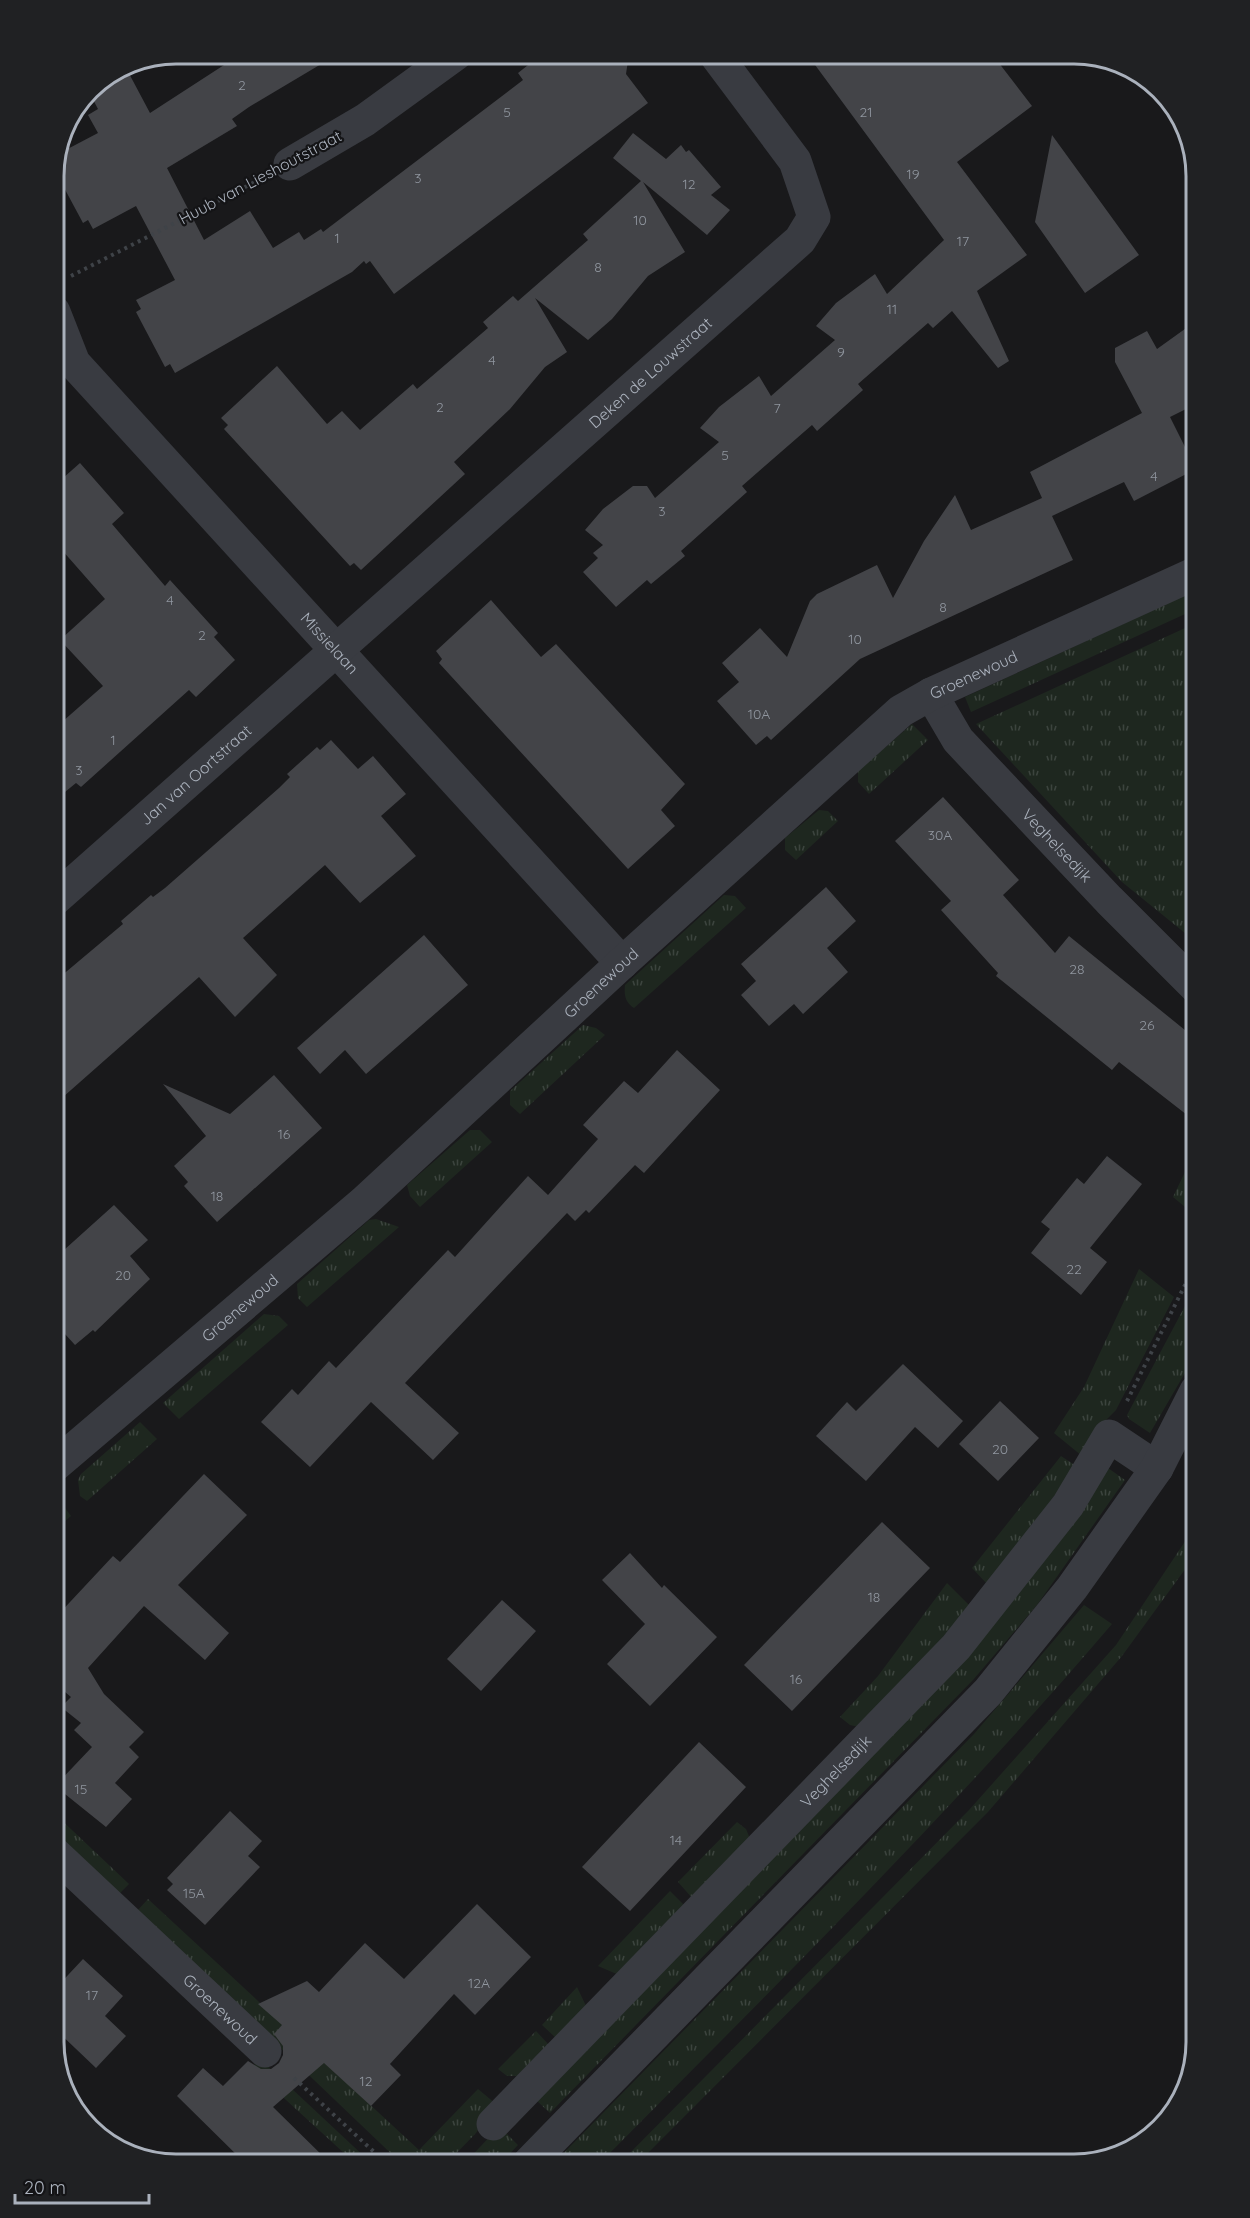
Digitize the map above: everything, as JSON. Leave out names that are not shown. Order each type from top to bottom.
[{"type":"street","name":"Huub van Lieshoutstraat","points":[[290,165],[365,120],[441,65]]},
{"type":"street","name":"Deken de Louwstraat","points":[[338,650],[800,240],[814,217],[795,161],[723,65]]},
{"type":"street","name":"Missielaan","points":[[65,372],[338,650],[622,963]]},
{"type":"street","name":"Groenewoud","points":[[64,1457],[364,1202],[622,963],[901,711],[930,694],[1186,578]]},
{"type":"street","name":"Jan van Oortstraat","points":[[65,891],[338,650]]},
{"type":"street","name":"Veghelsedijk","points":[[930,694],[958,740],[1186,977]]},
{"type":"street","points":[[538,2153],[988,1692],[1072,1588],[1157,1468],[1186,1411]]},
{"type":"street","name":"Veghelsedijk","points":[[493,2124],[956,1647],[1068,1505],[1108,1436]]},
{"type":"street","points":[[1108,1436],[1157,1468]]},
{"type":"street","name":"Groenewoud","points":[[64,1862],[265,2051]]},
{"type":"path","name":"Huub van Lieshoutstraat","points":[[65,279],[290,165]]},
{"type":"path","points":[[1108,1436],[1155,1351],[1186,1284]]},
{"type":"path","name":"Groenewoud","points":[[265,2051],[375,2153]]},
{"type":"green space","points":[[1186,595],[1186,614],[971,712],[965,697]]},
{"type":"green space","points":[[1186,628],[1186,934],[1122,882],[976,724]]},
{"type":"green space","points":[[912,724],[928,740],[869,794],[858,782],[858,771]]},
{"type":"green space","points":[[819,810],[828,811],[838,821],[796,860],[785,850],[785,838]]},
{"type":"green space","points":[[724,895],[735,896],[746,908],[634,1008],[631,1006],[626,998],[625,985]]},
{"type":"green space","points":[[583,1025],[596,1028],[605,1035],[520,1114],[510,1105],[510,1091]]},
{"type":"green space","points":[[470,1130],[480,1130],[492,1142],[420,1207],[410,1196],[407,1185]]},
{"type":"green space","points":[[1186,1170],[1186,1208],[1173,1197]]},
{"type":"green space","points":[[376,1219],[399,1227],[307,1307],[298,1298],[297,1284],[369,1220]]},
{"type":"green space","points":[[1139,1269],[1174,1297],[1116,1410],[1101,1425],[1082,1456],[1054,1433],[1084,1387]]},
{"type":"green space","points":[[1185,1306],[1186,1371],[1150,1433],[1129,1419],[1127,1415]]},
{"type":"green space","points":[[264,1314],[279,1316],[288,1325],[179,1419],[163,1403]]},
{"type":"green space","points":[[140,1422],[157,1439],[87,1501],[80,1496],[78,1480],[81,1474]]},
{"type":"green space","points":[[1061,1456],[1076,1466],[989,1586],[972,1568]]},
{"type":"green space","points":[[1108,1468],[1125,1480],[1037,1605],[973,1680],[550,2113],[537,2101]]},
{"type":"green space","points":[[64,1508],[65,1508],[71,1516],[64,1522]]},
{"type":"green space","points":[[1186,1540],[1186,1568],[1122,1656],[988,1812],[647,2154],[629,2154],[969,1810],[1116,1645]]},
{"type":"green space","points":[[947,1583],[972,1608],[859,1727],[850,1725],[840,1717],[878,1676]]},
{"type":"green space","points":[[1084,1605],[1112,1624],[989,1763],[925,1831],[609,2153],[563,2153],[974,1734]]},
{"type":"green space","points":[[737,1822],[746,1829],[751,1841],[693,1899],[678,1882]]},
{"type":"green space","points":[[64,1823],[129,1884],[119,1894],[64,1844]]},
{"type":"green space","points":[[670,1891],[686,1907],[619,1975],[598,1966]]},
{"type":"green space","points":[[148,1899],[419,2150],[478,2089],[496,2104],[476,2133],[456,2153],[391,2153],[137,1911]]},
{"type":"green space","points":[[577,1987],[587,2008],[557,2039],[542,2025]]},
{"type":"green space","points":[[536,2031],[550,2046],[521,2076],[507,2076],[498,2069]]},
{"type":"green space","points":[[260,2059],[361,2153],[344,2153],[251,2068]]},
{"type":"green space","points":[[502,2129],[518,2145],[510,2153],[474,2153],[496,2130]]},
{"type":"building","points":[[224,65],[320,65],[249,107],[232,119],[237,126],[167,168],[204,240],[250,211],[273,248],[299,232],[304,240],[321,229],[323,232],[523,80],[518,73],[528,65],[627,65],[626,74],[648,103],[394,294],[370,261],[366,264],[364,261],[352,272],[175,373],[170,364],[165,367],[136,312],[141,309],[136,300],[175,280],[136,206],[93,229],[88,220],[83,223],[65,189],[65,162],[68,149],[98,133],[88,115],[98,109],[94,101],[103,92],[130,75],[150,113]]},
{"type":"building","points":[[815,65],[1000,65],[1032,106],[957,162],[1027,255],[977,291],[1009,361],[998,368],[952,311],[933,328],[928,323],[858,384],[863,390],[817,431],[812,425],[742,486],[747,492],[681,551],[685,556],[651,584],[647,580],[616,607],[583,572],[598,558],[593,553],[603,545],[585,530],[603,509],[633,486],[647,486],[655,498],[719,442],[700,428],[719,407],[759,376],[771,396],[835,340],[816,326],[836,303],[875,274],[887,294],[944,240]]},
{"type":"building","points":[[633,133],[666,159],[681,145],[686,152],[689,150],[721,187],[711,195],[730,210],[707,235],[643,182],[685,252],[648,276],[612,319],[588,340],[535,298],[567,352],[545,367],[510,409],[454,462],[465,474],[361,570],[354,563],[350,566],[224,429],[228,425],[221,418],[277,366],[327,424],[342,411],[360,430],[413,384],[417,389],[488,328],[483,322],[513,296],[518,301],[588,240],[583,234],[641,181],[613,158]]},
{"type":"building","points":[[1052,135],[1139,255],[1085,293],[1035,222]]},
{"type":"building","points":[[1186,328],[1186,409],[1170,417],[1186,449],[1186,474],[1134,501],[1124,482],[1052,516],[1073,560],[860,659],[771,740],[767,736],[756,745],[717,701],[739,682],[722,663],[760,628],[787,657],[810,601],[817,594],[877,565],[893,598],[924,541],[955,495],[971,530],[1042,498],[1030,472],[1142,413],[1115,362],[1115,348],[1147,331],[1157,349]]},
{"type":"building","points":[[80,463],[124,513],[112,524],[165,586],[170,580],[218,633],[214,637],[235,660],[196,697],[189,690],[81,787],[76,783],[65,792],[65,720],[103,686],[65,645],[65,636],[105,599],[65,553],[65,476]]},
{"type":"building","points":[[491,600],[541,657],[556,644],[685,784],[661,810],[675,826],[628,869],[439,663],[442,659],[436,651]]},
{"type":"building","points":[[331,740],[358,769],[373,756],[406,794],[381,816],[416,856],[360,903],[325,865],[243,938],[277,975],[235,1017],[199,977],[65,1096],[65,973],[123,924],[121,921],[151,895],[153,897],[165,888],[279,788],[290,777],[287,774],[317,747],[320,750]]},
{"type":"building","points":[[943,797],[1019,880],[1003,895],[1055,953],[1069,936],[1186,1031],[1186,1114],[1119,1062],[1112,1070],[996,976],[998,973],[941,910],[951,901],[895,841]]},
{"type":"building","points":[[826,887],[856,921],[827,948],[848,972],[803,1014],[794,1004],[769,1026],[741,995],[756,981],[741,964]]},
{"type":"building","points":[[424,935],[468,985],[366,1074],[345,1050],[320,1074],[297,1048]]},
{"type":"building","points":[[677,1050],[720,1090],[644,1173],[635,1165],[589,1213],[586,1210],[575,1221],[567,1213],[405,1383],[459,1433],[433,1460],[371,1402],[310,1467],[261,1422],[292,1389],[298,1395],[329,1361],[336,1368],[448,1250],[455,1257],[528,1176],[548,1195],[598,1139],[583,1125],[624,1081],[638,1093]]},
{"type":"building","points":[[274,1075],[322,1128],[217,1222],[184,1186],[188,1182],[174,1166],[206,1136],[163,1084],[230,1114]]},
{"type":"building","points":[[1107,1156],[1142,1184],[1090,1248],[1107,1262],[1081,1295],[1031,1253],[1050,1229],[1041,1222],[1077,1178],[1084,1184]]},
{"type":"building","points":[[114,1205],[148,1240],[130,1256],[150,1279],[95,1332],[93,1330],[75,1345],[64,1333],[64,1250]]},
{"type":"building","points":[[903,1364],[963,1421],[938,1448],[915,1427],[866,1481],[816,1436],[847,1402],[856,1411]]},
{"type":"building","points":[[1000,1401],[1039,1438],[998,1481],[959,1444]]},
{"type":"building","points":[[204,1474],[247,1515],[178,1585],[229,1633],[205,1660],[144,1606],[88,1668],[104,1694],[144,1732],[129,1747],[139,1757],[115,1783],[132,1799],[106,1827],[64,1793],[64,1776],[92,1747],[74,1730],[81,1723],[64,1710],[64,1704],[71,1697],[64,1693],[64,1608],[113,1556],[120,1562]]},
{"type":"building","points":[[882,1522],[930,1568],[792,1711],[744,1665]]},
{"type":"building","points":[[630,1553],[662,1588],[664,1585],[717,1637],[650,1706],[607,1664],[645,1624],[602,1580]]},
{"type":"building","points":[[502,1600],[536,1631],[481,1691],[447,1659]]},
{"type":"building","points":[[699,1742],[746,1787],[630,1911],[582,1867]]},
{"type":"building","points":[[230,1811],[262,1841],[248,1856],[260,1867],[205,1925],[167,1890],[173,1884],[167,1878]]},
{"type":"building","points":[[477,1904],[531,1957],[475,2015],[454,1994],[390,2064],[401,2075],[371,2106],[324,2063],[273,2107],[320,2153],[235,2153],[177,2096],[203,2068],[223,2086],[248,2061],[261,2069],[271,2069],[279,2063],[283,2055],[283,2046],[274,2034],[282,2025],[258,2004],[307,1981],[319,1992],[365,1943],[404,1979]]},
{"type":"building","points":[[83,1959],[123,1996],[105,2016],[126,2036],[96,2068],[64,2038],[64,1979]]}]
